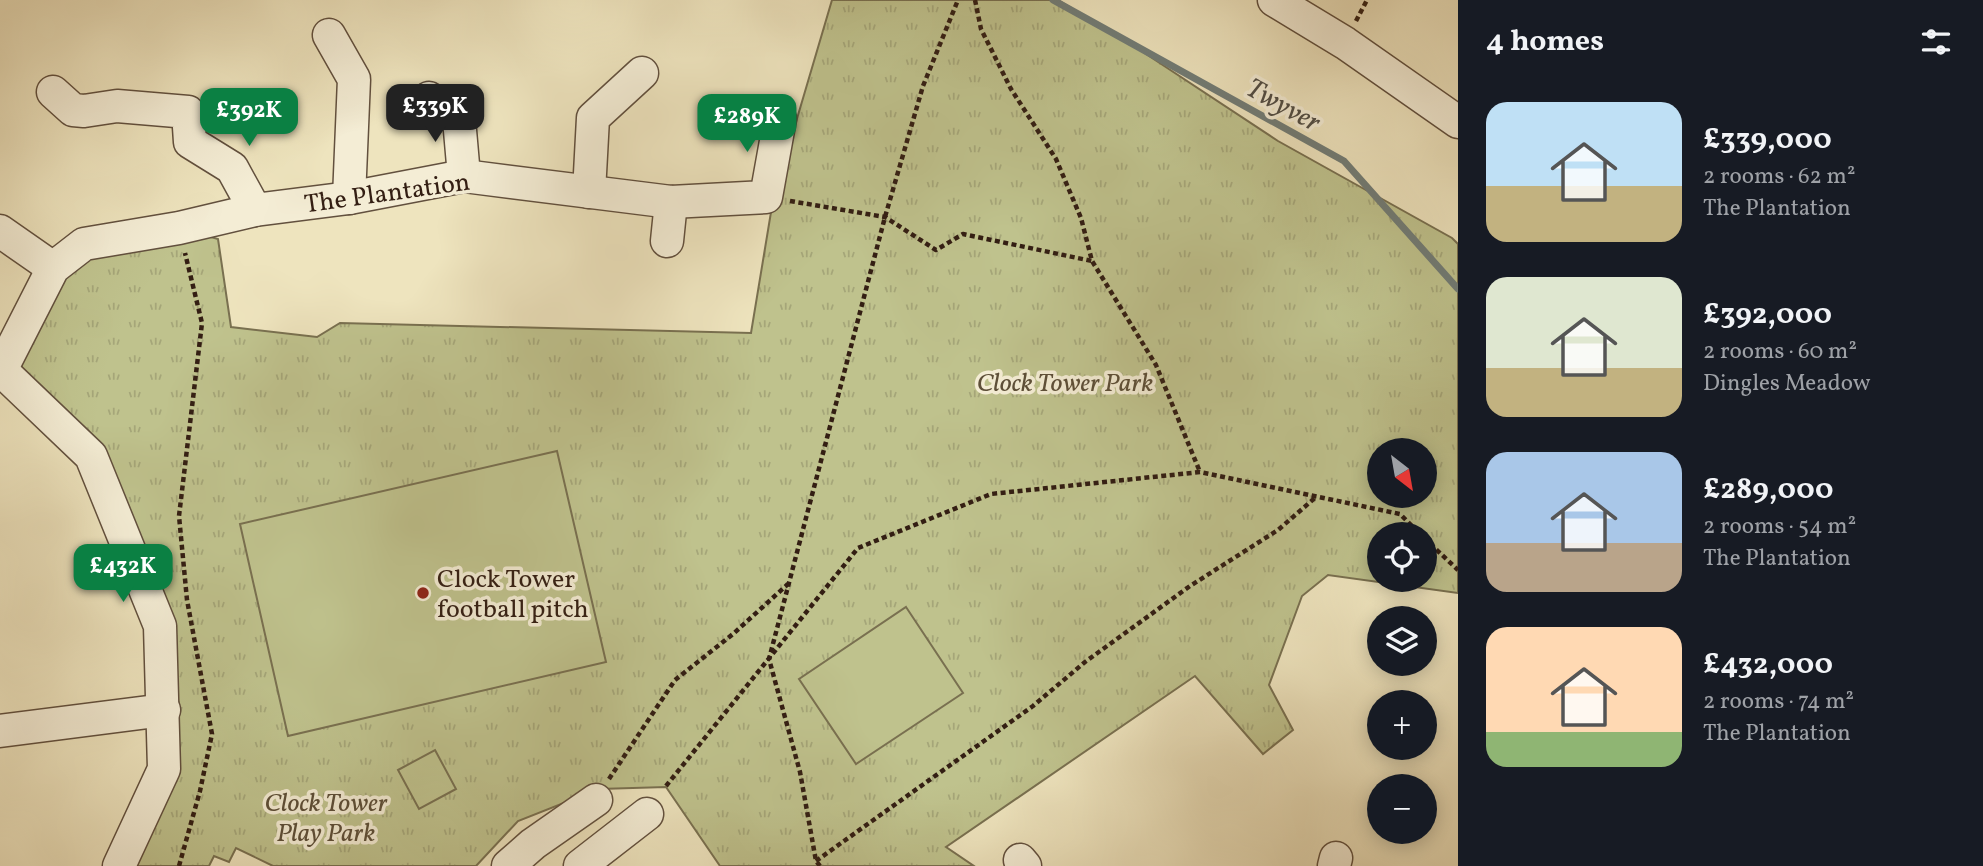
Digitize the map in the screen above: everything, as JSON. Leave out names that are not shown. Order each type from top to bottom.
[{"type":"street","points":[[1273,0],[1345,43],[1458,122]]},
{"type":"street","points":[[329,35],[354,79],[349,198]]},
{"type":"street","points":[[589,192],[593,118],[642,73]]},
{"type":"street","points":[[52,92],[73,110],[117,106],[188,112],[190,142],[232,168],[255,210]]},
{"type":"street","points":[[429,98],[459,119],[464,176]]},
{"type":"street","points":[[766,197],[780,120]]},
{"type":"street","name":"The Plantation","points":[[119,866],[164,769],[160,626],[91,456],[1,371],[53,268],[84,244],[179,228],[255,210],[349,198],[464,176],[671,202],[766,197]]},
{"type":"street","points":[[667,241],[671,202]]},
{"type":"street","points":[[0,231],[53,268]]},
{"type":"street","points":[[0,731],[164,710]]},
{"type":"street","points":[[508,866],[542,855],[596,800]]},
{"type":"street","points":[[580,866],[647,814]]},
{"type":"path","points":[[958,0],[922,86],[769,659],[800,772],[818,864],[1022,714],[1085,662],[1190,586],[1278,530],[1317,497]]},
{"type":"path","points":[[975,0],[981,29],[1011,89],[1056,159],[1081,218],[1093,261],[1156,365],[1200,472]]},
{"type":"path","points":[[766,197],[885,217],[936,250],[963,233],[1093,261]]},
{"type":"path","points":[[179,228],[202,323],[179,516],[187,600],[212,734],[201,791],[179,866]]},
{"type":"path","points":[[666,786],[858,548],[991,494],[1200,472],[1400,514],[1408,522]]},
{"type":"path","points":[[1437,550],[1458,570]]},
{"type":"path","points":[[596,800],[675,680],[733,634],[789,583]]},
{"type":"green space","name":"Clock Tower Park","points":[[832,0],[1058,0],[1278,141],[1452,238],[1458,244],[1458,593],[1437,590],[1437,522],[1367,522],[1367,580],[1328,575],[1302,596],[1269,685],[1293,730],[1263,754],[1195,676],[946,847],[974,866],[720,866],[666,787],[599,789],[518,821],[476,866],[273,866],[236,848],[229,862],[214,856],[209,866],[119,866],[164,769],[160,626],[91,456],[2,370],[53,268],[179,228],[218,239],[231,327],[317,337],[340,323],[751,333],[773,200]]},
{"type":"green space","name":"Clock Tower football pitch","points":[[557,451],[606,662],[288,736],[240,524]]},
{"type":"green space","points":[[906,607],[963,693],[856,764],[799,679]]},
{"type":"green space","points":[[435,750],[456,789],[419,809],[398,770]]},
{"type":"waterway","name":"Twyver","points":[[1053,0],[1344,161],[1458,289]]},
{"type":"place","name":"Clock Tower football pitch","points":[[423,593]]},
{"type":"park label","name":"Clock Tower Play Park","points":[[326,817]]}]
